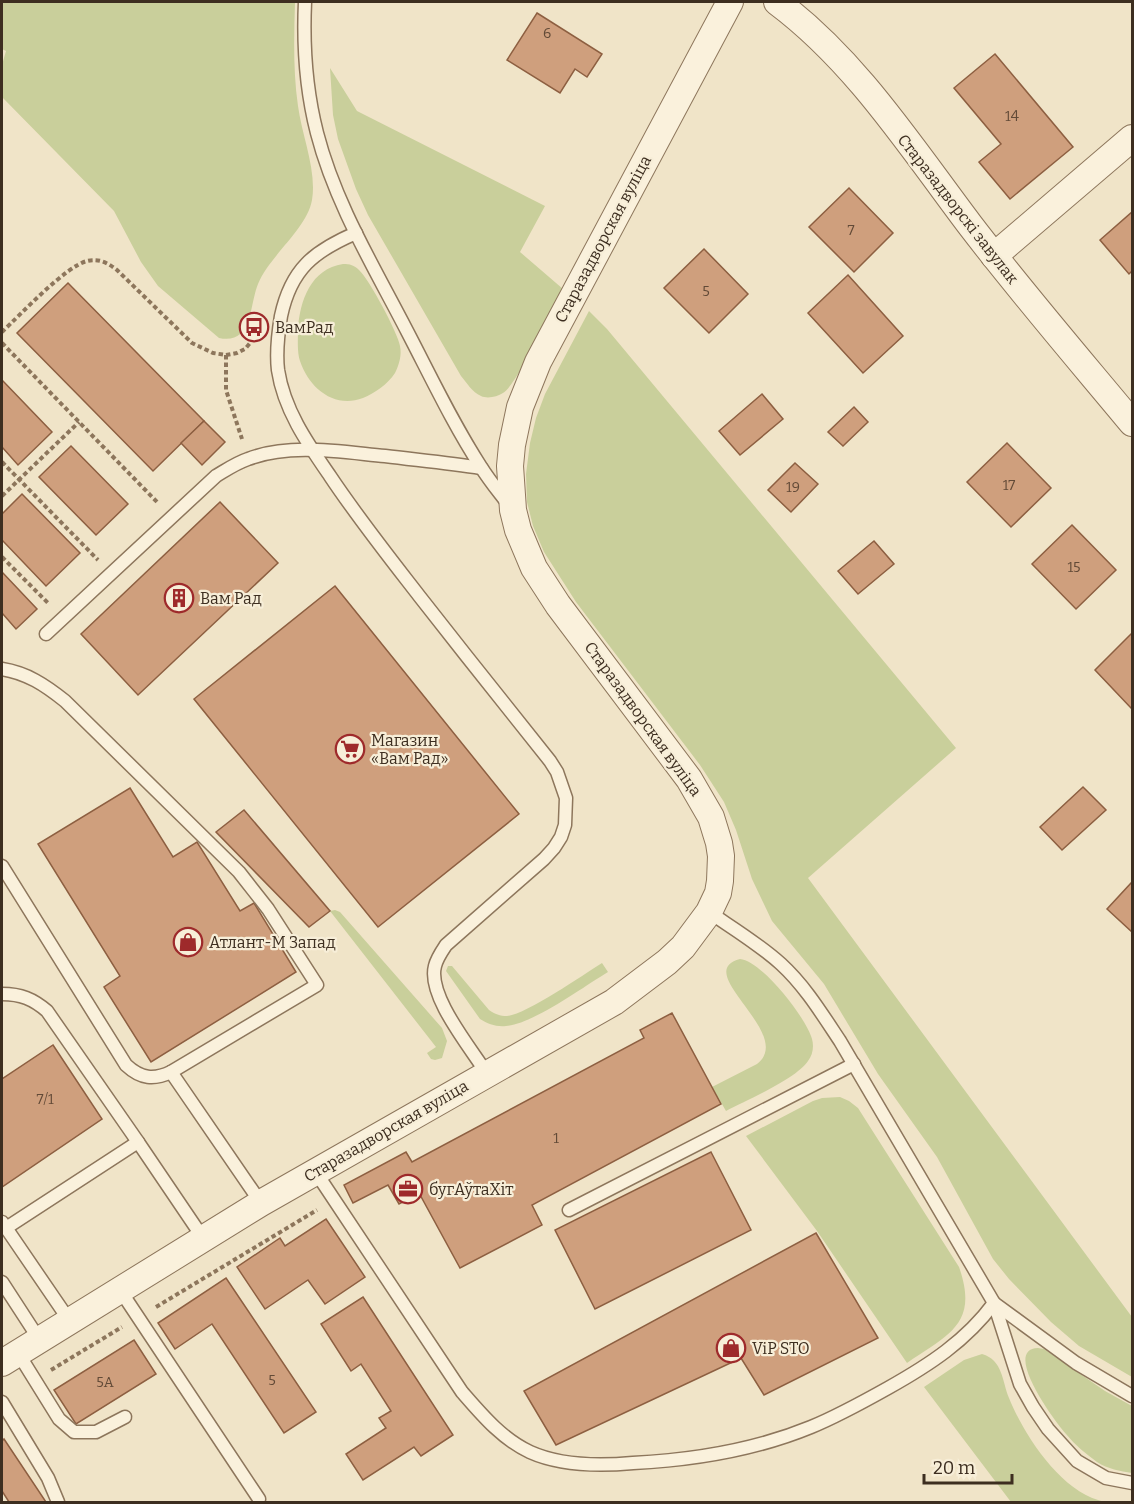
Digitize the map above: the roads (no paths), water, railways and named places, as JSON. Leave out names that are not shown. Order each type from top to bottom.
[{"type":"street","name":"Старазадворская вуліца","points":[[19,1352],[315,1171],[634,988],[683,946],[710,912],[718,893],[721,868],[719,843],[711,817],[689,779],[545,586],[526,550],[513,510],[510,466],[515,427],[535,370],[730,2]]},
{"type":"street","name":"Старазадворскі завулак","points":[[777,2],[823,39],[854,74],[994,256],[1132,423]]},
{"type":"street","points":[[994,256],[1132,138]]},
{"type":"lane","points":[[305,2],[307,72],[317,132],[337,192],[439,393],[481,468],[513,510]]},
{"type":"lane","points":[[356,233],[317,252],[294,279],[282,313],[277,354],[278,371],[288,406],[312,450],[382,549],[550,761],[566,798],[565,825],[554,848],[446,945],[435,966],[434,977],[440,999],[487,1074]]},
{"type":"lane","points":[[46,634],[216,476],[249,458],[312,450],[481,468]]},
{"type":"lane","points":[[2,669],[16,671],[33,678],[65,701],[239,872],[268,909],[317,985],[171,1072],[156,1078],[148,1078],[126,1065],[2,866]]},
{"type":"lane","points":[[710,912],[766,951],[798,982],[825,1018],[994,1303],[1020,1384],[1048,1430],[1077,1461],[1092,1471],[1106,1478],[1132,1483]]},
{"type":"lane","points":[[2,994],[25,996],[37,1002],[47,1011],[203,1238]]},
{"type":"lane","points":[[569,1210],[854,1064]]},
{"type":"lane","points":[[171,1072],[261,1203]]},
{"type":"lane","points":[[69,1320],[4,1225],[138,1142]]},
{"type":"lane","points":[[315,1171],[462,1392],[504,1436],[530,1452],[559,1461],[624,1464],[695,1457],[738,1450],[811,1427],[914,1374],[963,1340],[994,1303]]},
{"type":"lane","points":[[2,1282],[19,1352],[59,1419],[74,1432],[96,1432],[125,1417]]},
{"type":"lane","points":[[120,1290],[259,1499]]},
{"type":"lane","points":[[994,1303],[1076,1363],[1132,1396]]},
{"type":"lane","points":[[2,1402],[48,1478],[58,1503]]},
{"type":"place","name":"ВамРад","points":[[254,327]]},
{"type":"place","name":"Вам Рад","points":[[179,598]]},
{"type":"place","name":"Магазин «Вам Рад»","points":[[350,749]]},
{"type":"place","name":"Атлант-М Запад","points":[[188,942]]},
{"type":"place","name":"бугАўтаХіт","points":[[408,1189]]},
{"type":"place","name":"ViP STO","points":[[731,1348]]}]
